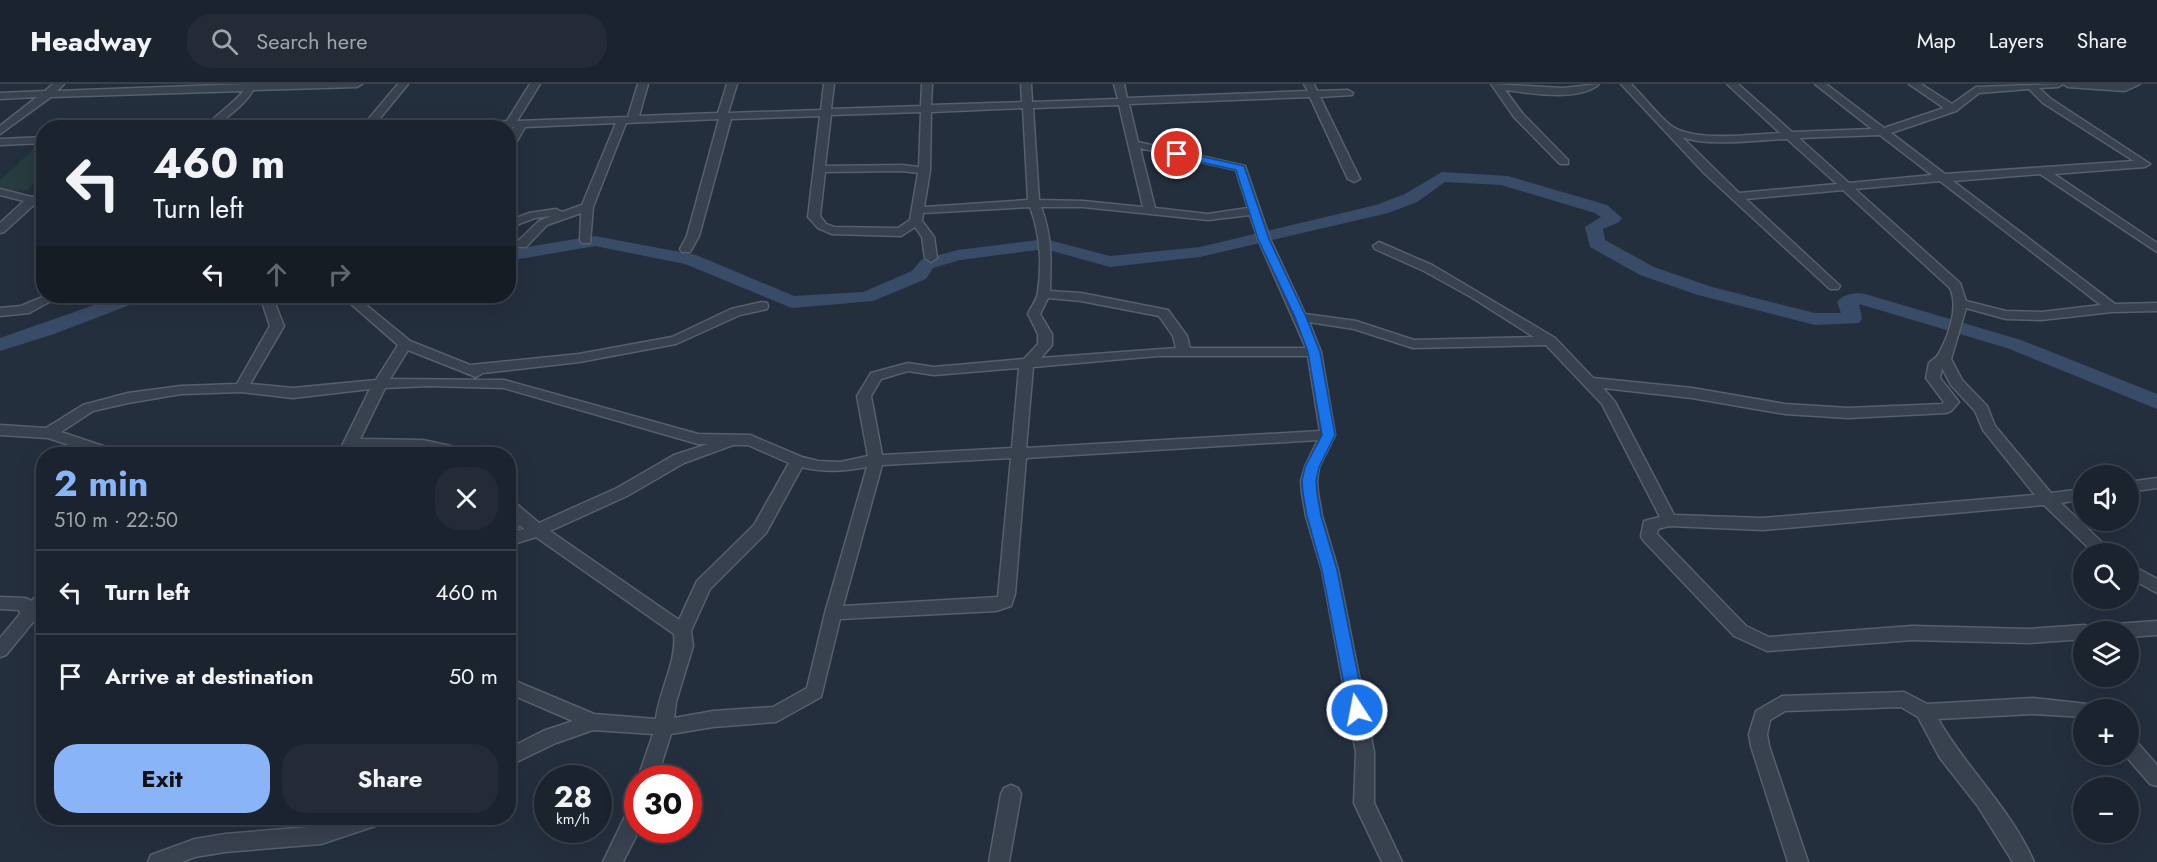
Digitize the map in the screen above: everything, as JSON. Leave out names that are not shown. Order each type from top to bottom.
[{"type":"street","points":[[0,130],[59,84]]},
{"type":"street","points":[[0,96],[357,84]]},
{"type":"street","points":[[373,120],[402,84]]},
{"type":"street","points":[[513,120],[535,84]]},
{"type":"street","points":[[586,240],[587,207],[644,84]]},
{"type":"street","points":[[686,249],[693,236],[732,84]]},
{"type":"street","points":[[829,84],[824,112],[814,217],[822,226],[832,230],[901,232],[916,221],[924,171],[927,84]]},
{"type":"street","points":[[833,613],[996,605],[1005,601],[1026,365],[1045,345],[1045,334],[1034,314],[1044,294],[1043,226],[1034,203],[1026,84]]},
{"type":"street","points":[[1119,84],[1150,211]]},
{"type":"street","points":[[1309,84],[1353,179]]},
{"type":"street","points":[[1496,85],[1566,91],[1584,90],[1594,84]]},
{"type":"street","points":[[1626,84],[1736,197],[1834,286]]},
{"type":"street","points":[[1587,382],[1692,393],[1785,409],[1848,412],[1947,408],[1952,402],[1933,378],[1936,363],[1944,359],[1957,326],[1960,292],[1956,286],[1732,84]]},
{"type":"street","points":[[1820,84],[2112,308]]},
{"type":"street","points":[[1914,84],[1952,109]]},
{"type":"street","points":[[1670,129],[1692,137],[1884,132],[1952,109],[1971,89],[2058,84]]},
{"type":"street","points":[[2068,84],[2124,88],[2135,84]]},
{"type":"street","points":[[1496,85],[1518,115],[1564,162]]},
{"type":"street","points":[[2030,85],[2047,101],[2151,163],[2157,172]]},
{"type":"street","points":[[217,120],[244,98],[250,86]]},
{"type":"street","points":[[516,125],[1348,93]]},
{"type":"street","points":[[0,142],[36,140]]},
{"type":"street","points":[[1134,144],[1241,168],[1264,239],[1314,352],[1328,435],[1312,467],[1309,481],[1310,493],[1314,516],[1330,570],[1365,752],[1364,803],[1392,862]]},
{"type":"street","points":[[1736,197],[1941,178],[2151,163]]},
{"type":"street","points":[[818,169],[902,168],[924,171]]},
{"type":"street","points":[[2044,172],[2157,248]]},
{"type":"street","points":[[0,192],[36,199]]},
{"type":"street","points":[[0,229],[36,201]]},
{"type":"street","points":[[925,210],[1034,203],[1083,204],[1208,218],[1256,211]]},
{"type":"street","points":[[522,244],[543,223],[587,207]]},
{"type":"street","points":[[516,222],[533,215],[553,212],[571,213]]},
{"type":"street","points":[[916,221],[928,237],[931,258]]},
{"type":"street","points":[[1379,246],[1428,268],[1475,294],[1550,341],[1608,402],[1669,520]]},
{"type":"street","points":[[1044,294],[1081,297],[1163,313],[1180,336],[1184,351]]},
{"type":"street","points":[[0,312],[24,310],[39,303]]},
{"type":"street","points":[[241,388],[277,326],[269,303]]},
{"type":"street","points":[[356,303],[405,344],[504,384],[698,439],[750,440],[798,461],[818,466],[840,467],[876,460],[1328,435]]},
{"type":"street","points":[[1960,303],[2006,315],[2041,316],[2112,308],[2157,307]]},
{"type":"street","points":[[467,370],[579,358],[676,340],[736,312],[762,306]]},
{"type":"street","points":[[1300,317],[1356,326],[1413,345],[1550,341]]},
{"type":"street","points":[[349,447],[380,384],[405,344]]},
{"type":"street","points":[[516,688],[593,722],[664,727],[713,719],[776,714],[815,692],[833,613],[876,460],[864,396],[876,376],[908,367],[934,372],[1184,351],[1314,352]]},
{"type":"street","points":[[1944,359],[1956,382],[1982,409],[1988,427],[2047,499],[2094,543]]},
{"type":"street","points":[[49,433],[88,408],[128,398],[181,390],[241,388],[293,393],[380,384],[428,382],[504,384]]},
{"type":"street","points":[[0,430],[49,433],[90,447]]},
{"type":"street","points":[[516,537],[538,530],[622,492],[679,459],[741,439]]},
{"type":"street","points":[[652,765],[664,727],[667,702],[684,646],[682,631],[704,585],[760,529],[798,461]]},
{"type":"street","points":[[2139,486],[2157,483]]},
{"type":"street","points":[[2073,495],[1763,524],[1669,520],[1650,525],[1648,536],[1740,631],[1767,644],[1912,633],[2029,636],[2073,634]]},
{"type":"street","points":[[516,512],[538,530],[682,631]]},
{"type":"street","points":[[2139,576],[2157,587]]},
{"type":"street","points":[[0,603],[25,604],[36,616]]},
{"type":"street","points":[[0,650],[36,618]]},
{"type":"street","points":[[2139,629],[2157,628]]},
{"type":"street","points":[[1798,862],[1760,746],[1758,734],[1762,716],[1782,704],[1904,699],[1924,712],[1947,752],[1984,799],[2024,862]]},
{"type":"street","points":[[1924,712],[2033,706],[2073,709]]},
{"type":"street","points":[[516,754],[550,737],[593,722]]},
{"type":"street","points":[[2139,758],[2157,778]]},
{"type":"street","points":[[999,862],[1011,794]]},
{"type":"street","points":[[158,862],[195,848],[225,843],[321,836],[353,825]]},
{"type":"street","points":[[613,862],[624,839]]},
{"type":"green space","points":[[36,149],[36,182],[27,190],[0,191],[0,180]]},
{"type":"waterway","points":[[516,255],[595,241],[690,259],[792,302],[866,297],[919,275],[927,264],[958,255],[1045,244],[1110,262],[1200,252],[1382,209],[1411,198],[1442,177],[1502,180],[1601,209],[1613,218],[1594,227],[1596,243],[1647,271],[1705,291],[1815,319],[1852,319],[1847,302],[1858,298],[2014,344],[2157,402]]},
{"type":"waterway","points":[[0,345],[118,303]]},
{"type":"route","points":[[1177,154],[1241,168],[1264,239],[1314,352],[1328,435],[1312,467],[1309,481],[1310,493],[1314,516],[1330,570],[1357,710]]}]
